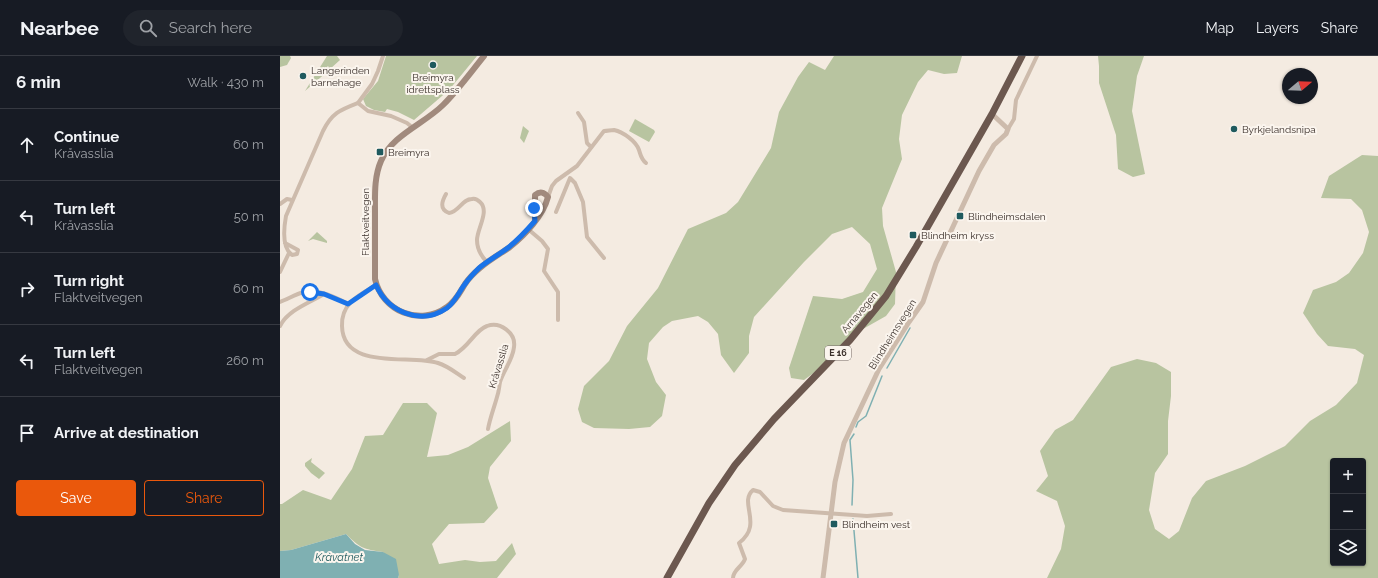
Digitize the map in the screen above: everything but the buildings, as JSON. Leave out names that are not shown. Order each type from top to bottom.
[{"type":"highway","name":"Arnavegen","points":[[667,578],[709,503],[735,465],[774,419],[850,340],[886,296],[916,247],[992,114],[1022,56]]},
{"type":"main road","name":"Flaktveitvegen","points":[[484,56],[444,104],[434,114],[413,128],[390,147],[380,163],[376,177],[375,194],[374,238],[376,285],[387,302],[403,313],[415,316],[429,315],[446,308],[453,302],[472,275],[487,262],[510,247],[528,229],[543,209],[548,197]]},
{"type":"main road","points":[[535,221],[535,195],[541,192],[546,194],[548,197]]},
{"type":"street","points":[[280,272],[289,253],[284,225],[286,216],[327,122],[338,111],[358,103],[372,84],[383,56]]},
{"type":"street","name":"Blindheimsvegen","points":[[823,578],[835,482],[844,443],[880,369],[923,302],[936,263],[979,171],[994,145],[1006,134],[1014,119],[1016,100],[1037,56]]},
{"type":"street","points":[[358,103],[368,111],[395,117],[413,128]]},
{"type":"street","points":[[578,112],[584,122],[587,143],[591,147]]},
{"type":"street","points":[[992,114],[1008,128]]},
{"type":"street","name":"Flaktveitvegen","points":[[556,212],[568,176],[604,131],[613,130],[622,133],[630,139],[639,149],[640,157],[646,163]]},
{"type":"street","points":[[568,176],[575,183],[583,202],[587,236],[604,258]]},
{"type":"street","name":"Flaktveitvegen","points":[[548,197],[552,186],[556,181],[560,177],[568,176]]},
{"type":"street","points":[[446,194],[442,206],[444,210],[449,213],[456,211],[466,200],[471,198],[478,200],[483,205],[483,215],[477,240],[479,251],[487,262]]},
{"type":"street","points":[[280,204],[287,199],[292,200]]},
{"type":"street","points":[[528,229],[542,241],[548,249],[544,271],[558,292],[558,320]]},
{"type":"street","points":[[286,243],[298,250],[295,255],[289,253]]},
{"type":"street","points":[[280,302],[304,292],[310,292],[324,294],[348,304],[376,285]]},
{"type":"street","points":[[280,326],[283,320],[295,310],[324,294]]},
{"type":"street","name":"Kråvasslia","points":[[348,304],[342,320],[342,334],[350,347],[356,352],[371,357],[427,360],[447,366],[464,378]]},
{"type":"street","name":"Kråvasslia","points":[[427,360],[438,354],[457,353],[464,349],[480,330],[485,327],[496,325],[507,330],[511,334],[514,342],[513,351],[500,382],[488,429]]},
{"type":"street","points":[[733,578],[735,571],[745,559],[739,543],[747,536],[751,526],[748,499],[749,494],[753,490],[760,492],[774,506],[783,510],[867,516],[891,514]]},
{"type":"green space","points":[[280,56],[290,56],[291,58],[287,65],[280,67]]},
{"type":"green space","points":[[327,56],[337,56],[340,60],[330,69],[328,66],[325,69],[328,71],[305,91]]},
{"type":"green space","points":[[386,56],[477,56],[449,90],[414,120],[398,112],[387,109],[385,112],[374,110],[366,106],[363,99],[378,81]]},
{"type":"green space","points":[[834,56],[962,56],[957,73],[944,74],[928,70],[918,82],[902,115],[899,139],[902,159],[882,208],[883,226],[896,272],[895,304],[886,316],[863,329],[804,380],[791,378],[789,368],[813,296],[842,299],[863,292],[877,269],[870,244],[852,227],[832,234],[804,262],[754,317],[749,336],[749,353],[734,373],[721,355],[718,334],[708,322],[698,316],[672,321],[663,327],[649,343],[647,359],[656,382],[666,395],[662,416],[650,427],[629,429],[594,428],[582,422],[578,409],[584,386],[609,361],[627,326],[658,288],[688,229],[726,213],[738,202],[771,148],[779,112],[798,77],[809,62],[825,70]]},
{"type":"green space","points":[[1098,56],[1144,56],[1137,76],[1132,111],[1145,174],[1133,177],[1118,169],[1116,135],[1099,83]]},
{"type":"green space","points":[[635,119],[654,130],[655,132],[649,142],[629,131]]},
{"type":"green space","points":[[523,126],[529,131],[524,143],[520,138]]},
{"type":"green space","points":[[1362,155],[1378,156],[1378,578],[1047,578],[1061,549],[1065,526],[1057,501],[1036,491],[1048,476],[1040,451],[1055,430],[1073,420],[1111,367],[1137,359],[1156,363],[1171,372],[1171,396],[1168,421],[1168,454],[1155,473],[1149,510],[1155,529],[1169,539],[1179,531],[1192,498],[1206,481],[1245,466],[1285,446],[1310,421],[1336,405],[1357,383],[1364,355],[1355,349],[1328,346],[1317,334],[1303,313],[1313,290],[1336,282],[1349,273],[1363,253],[1369,232],[1362,210],[1351,199],[1321,198],[1329,176]]},
{"type":"green space","points":[[317,232],[327,241],[327,243],[313,239],[308,241]]},
{"type":"green space","points":[[403,403],[427,403],[437,413],[427,457],[448,455],[468,447],[510,421],[511,441],[490,467],[488,478],[498,508],[484,523],[449,524],[432,544],[439,564],[465,560],[480,562],[496,561],[512,543],[516,554],[497,578],[398,578],[399,575],[383,552],[362,547],[346,534],[291,550],[280,551],[280,504],[303,490],[331,500],[352,469],[365,436],[383,435]]},
{"type":"green space","points":[[312,458],[311,462],[325,473],[319,479],[305,466],[305,463]]},
{"type":"water","name":"Kråvatnet","points":[[346,534],[355,544],[365,550],[383,552],[396,559],[399,575],[398,578],[280,578],[280,551],[291,550]]},
{"type":"waterway","points":[[887,368],[910,328]]},
{"type":"waterway","points":[[856,427],[858,422],[866,416],[882,376]]},
{"type":"waterway","points":[[852,505],[853,480],[850,440],[854,434]]},
{"type":"waterway","points":[[853,519],[858,578]]},
{"type":"place","name":"Breimyra idrettsplass","points":[[433,65]]},
{"type":"place","name":"Langerinden barnehage","points":[[303,76]]},
{"type":"place","name":"Byrkjelandsnipa","points":[[1234,129]]},
{"type":"place","name":"Breimyra","points":[[380,152]]},
{"type":"place","name":"Blindheimsdalen","points":[[960,216]]},
{"type":"place","name":"Blindheim kryss","points":[[913,235]]},
{"type":"place","name":"Blindheim vest","points":[[834,524]]},
{"type":"route","points":[[310,292],[317,292],[337,298],[348,304],[362,293],[376,285],[387,302],[403,313],[422,316],[440,311],[453,302],[465,283],[481,266],[510,247],[524,234],[535,221],[534,208]]}]
